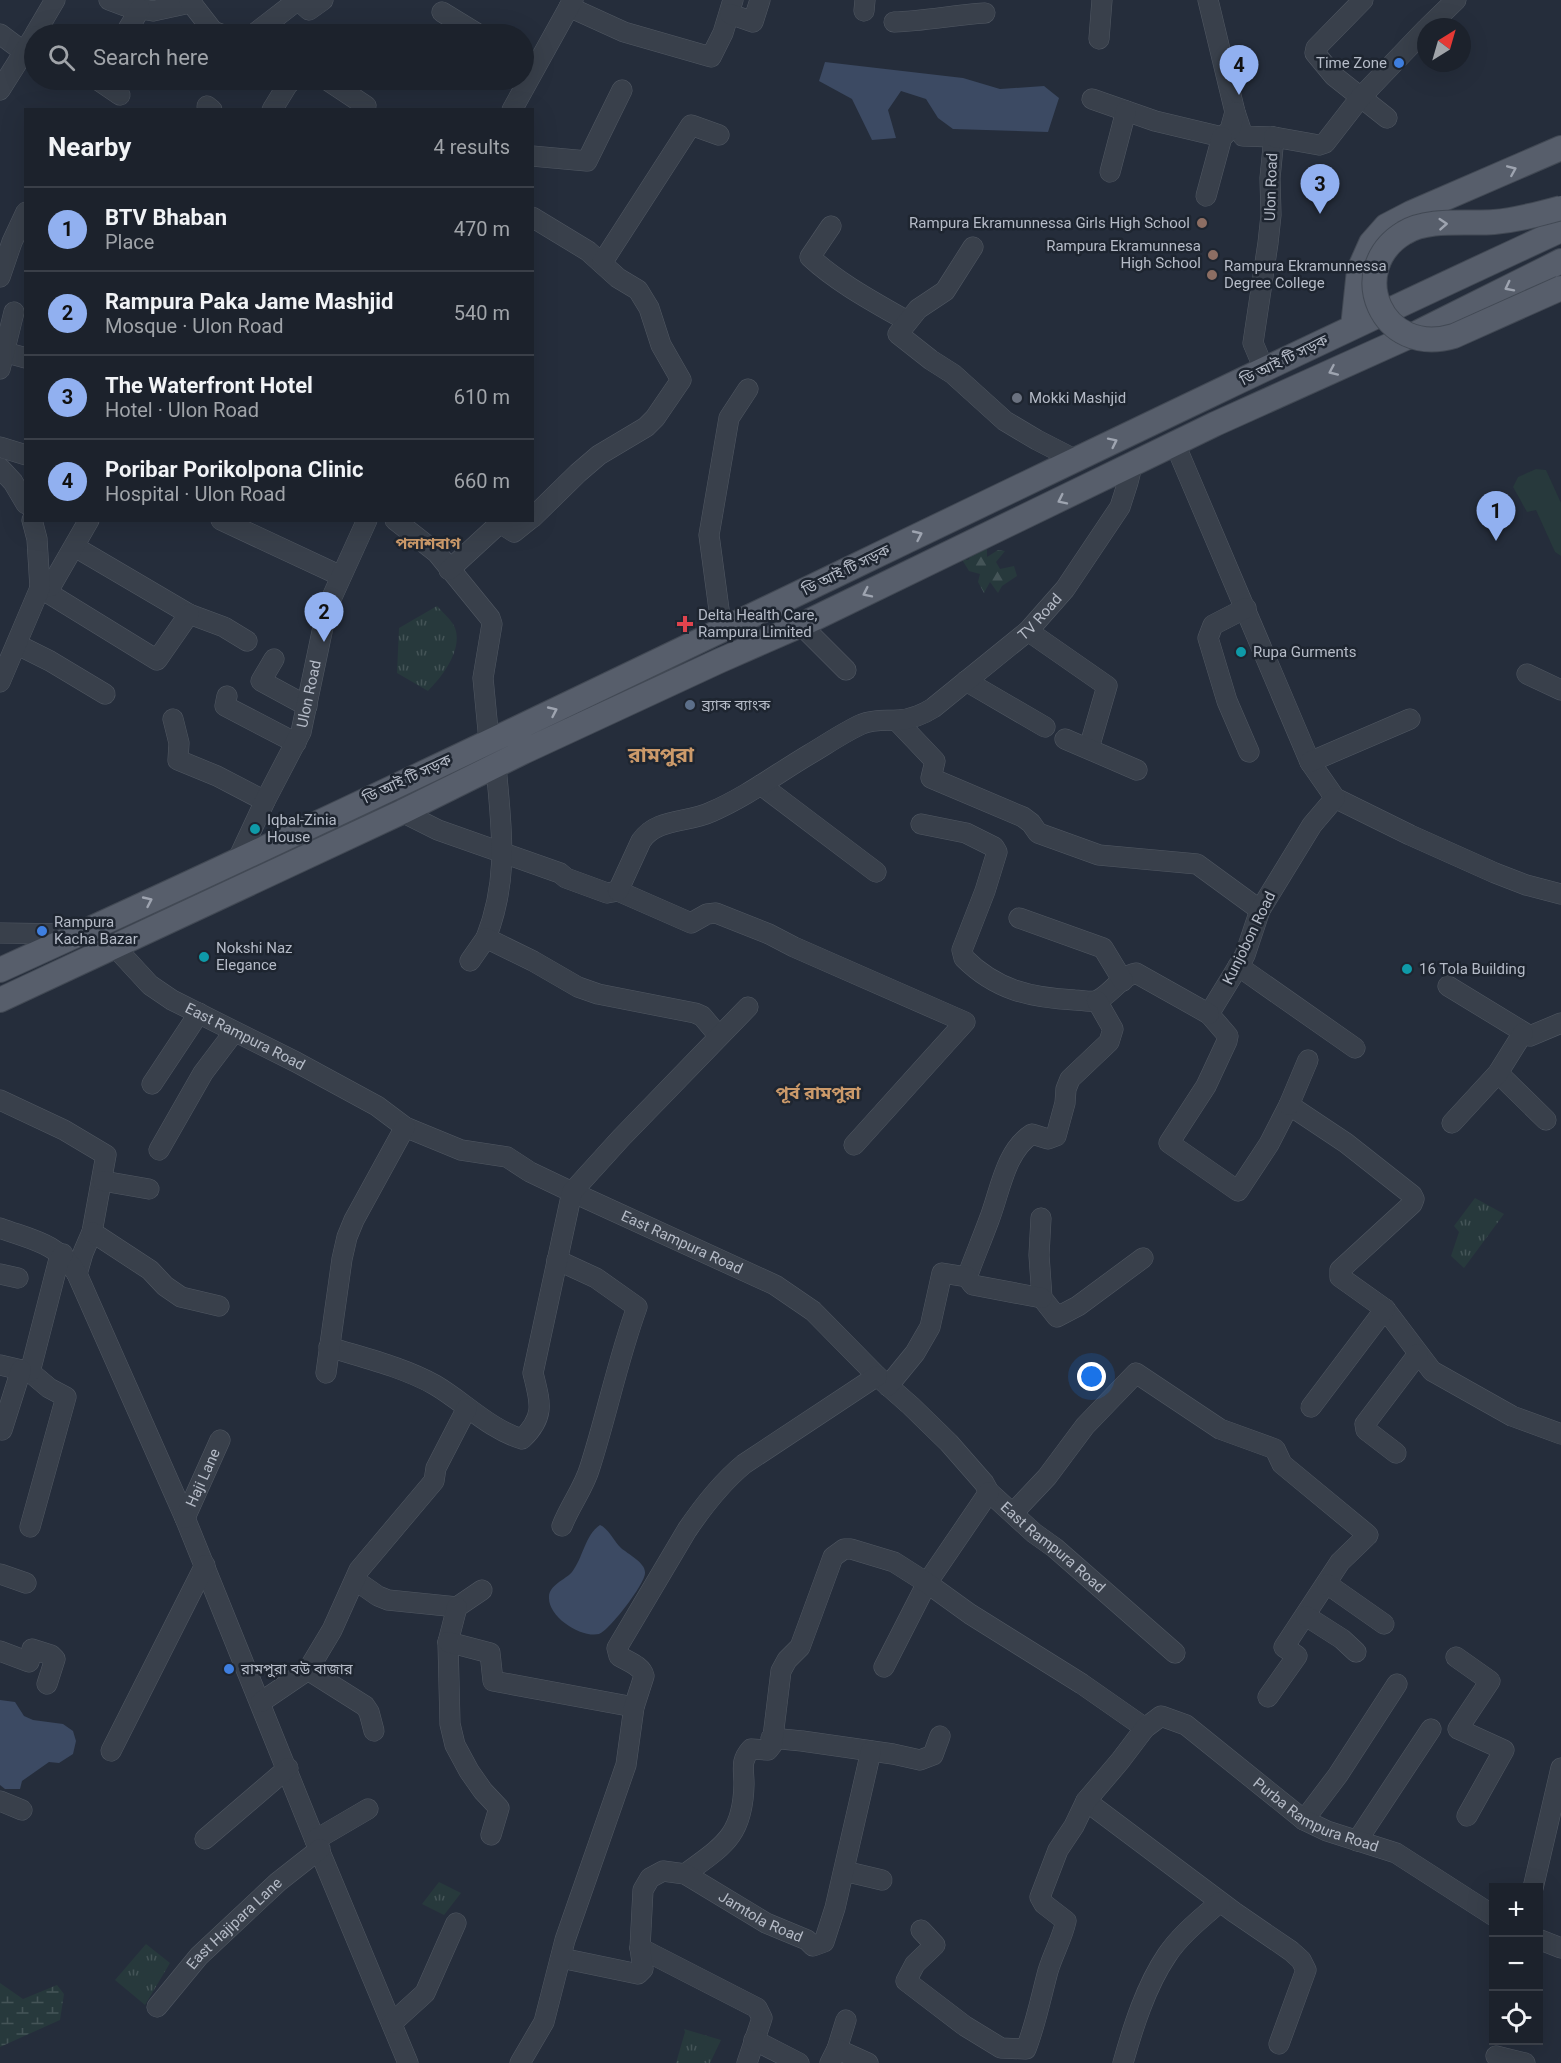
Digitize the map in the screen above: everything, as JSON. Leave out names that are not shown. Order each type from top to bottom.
[{"type":"main road","points":[[1353,327],[1359,270],[1367,250],[1379,232],[1410,213],[1561,148]]},
{"type":"main road","points":[[1561,208],[1527,217],[1494,222],[1449,223],[1415,227],[1403,233],[1384,251],[1375,278],[1378,303],[1391,325],[1406,334],[1424,340],[1454,336],[1561,288]]},
{"type":"main road","name":"ডি আই টি সড়ক","points":[[0,970],[722,632],[907,540],[1561,230]]},
{"type":"main road","name":"ডি আই টি সড়ক","points":[[0,1000],[402,812],[523,752],[801,625],[1215,424],[1419,332],[1561,261]]},
{"type":"main road","points":[[512,729],[523,752]]},
{"type":"street","points":[[41,24],[55,0]]},
{"type":"street","points":[[109,0],[140,9],[164,10],[189,2],[207,24]]},
{"type":"street","points":[[267,24],[298,0],[309,10],[323,0]]},
{"type":"street","points":[[534,57],[571,2],[624,32],[711,57],[731,7],[753,22],[760,0]]},
{"type":"street","points":[[1099,39],[1102,0]]},
{"type":"street","points":[[1206,196],[1231,136],[1234,112],[1208,0]]},
{"type":"street","points":[[1363,0],[1316,48],[1315,53],[1334,76],[1387,118]]},
{"type":"street","points":[[1437,18],[1456,0]]},
{"type":"street","points":[[894,22],[932,20],[964,7],[985,13]]},
{"type":"street","points":[[132,24],[140,9]]},
{"type":"street","points":[[442,12],[462,24]]},
{"type":"street","points":[[0,34],[24,39]]},
{"type":"street","points":[[1274,137],[1319,145],[1325,142],[1360,98],[1417,38]]},
{"type":"street","points":[[0,90],[24,52]]},
{"type":"street","points":[[113,90],[120,95]]},
{"type":"street","points":[[273,108],[284,90]]},
{"type":"street","points":[[342,90],[366,106],[366,108]]},
{"type":"street","points":[[513,108],[519,90]]},
{"type":"street","points":[[534,156],[587,161],[622,90]]},
{"type":"street","name":"Ulon Road","points":[[1092,99],[1155,121],[1231,136],[1274,137],[1270,178],[1271,215],[1253,343],[1264,369]]},
{"type":"street","points":[[1110,172],[1126,111]]},
{"type":"street","points":[[602,263],[691,125],[719,135]]},
{"type":"street","points":[[0,277],[24,216]]},
{"type":"street","points":[[534,218],[588,251],[618,278],[638,290],[649,308],[661,345],[681,380],[655,418],[646,427],[599,455],[534,516]]},
{"type":"street","points":[[831,226],[810,257],[823,269],[868,299],[907,321]]},
{"type":"street","points":[[973,247],[945,291],[928,300],[907,321],[898,334],[953,374],[1005,421],[1076,460]]},
{"type":"street","points":[[13,310],[2,360],[24,358]]},
{"type":"street","points":[[722,632],[709,535],[729,418],[748,389]]},
{"type":"street","points":[[1175,444],[1310,762],[1335,798],[1496,873],[1526,885],[1561,894]]},
{"type":"street","points":[[0,447],[24,454]]},
{"type":"street","name":"TV Road","points":[[618,891],[641,841],[654,827],[710,813],[831,740],[864,724],[878,720],[912,719],[933,708],[1028,631],[1065,589],[1120,507],[1132,466]]},
{"type":"street","points":[[0,468],[13,482],[24,501]]},
{"type":"street","points":[[0,682],[18,645],[40,588],[37,539],[33,522]]},
{"type":"street","points":[[40,588],[51,586],[88,522]]},
{"type":"street","points":[[225,522],[341,576]]},
{"type":"street","name":"Ulon Road","points":[[237,861],[301,732],[325,616],[366,522]]},
{"type":"street","points":[[398,522],[437,553],[490,618],[492,624],[483,678],[489,741]]},
{"type":"street","points":[[449,570],[500,523],[514,532],[527,522]]},
{"type":"street","points":[[75,547],[189,614],[224,627],[247,641]]},
{"type":"street","points":[[40,588],[157,660],[189,614]]},
{"type":"street","points":[[1246,608],[1214,625],[1208,638],[1227,701],[1249,752]]},
{"type":"street","points":[[801,625],[846,670]]},
{"type":"street","points":[[1028,631],[1107,686],[1089,748]]},
{"type":"street","points":[[18,645],[105,694]]},
{"type":"street","points":[[274,659],[261,681],[307,706]]},
{"type":"street","points":[[1527,674],[1561,690]]},
{"type":"street","points":[[966,681],[1045,727]]},
{"type":"street","points":[[227,696],[225,706],[296,743]]},
{"type":"street","points":[[173,719],[179,743],[178,760],[265,801]]},
{"type":"street","points":[[1310,762],[1410,719]]},
{"type":"street","points":[[897,720],[935,761],[931,778],[1023,817],[1038,833],[1099,855],[1197,864],[1260,910]]},
{"type":"street","points":[[1065,740],[1089,748],[1137,770]]},
{"type":"street","points":[[470,962],[486,938],[497,902],[504,854],[496,765]]},
{"type":"street","points":[[761,784],[876,872]]},
{"type":"street","name":"Kunjobon Road","points":[[1209,1014],[1245,954],[1260,910],[1312,825],[1335,798]]},
{"type":"street","points":[[402,812],[438,830],[560,873],[566,879],[607,893],[618,891],[691,923],[716,913],[769,934],[965,1022],[854,1145]]},
{"type":"street","points":[[921,824],[966,833],[994,847],[996,852],[985,891],[962,950],[964,958],[984,975],[1011,990],[1053,999],[1096,1001],[1128,975],[1136,973],[1209,1014],[1228,1036],[1227,1041],[1206,1086],[1169,1143],[1238,1191],[1269,1144],[1289,1106],[1308,1060]]},
{"type":"street","points":[[1019,918],[1103,948],[1123,981]]},
{"type":"street","points":[[0,933],[80,934]]},
{"type":"street","points":[[486,938],[578,987],[598,994],[695,1013],[702,1016],[718,1035]]},
{"type":"street","name":"East Rampura Road","points":[[115,947],[150,985],[172,1000],[296,1062],[377,1106],[405,1126],[461,1150],[507,1157],[530,1172],[775,1285],[813,1311],[882,1381],[949,1443],[984,1483],[989,1492],[1175,1653]]},
{"type":"street","points":[[1238,966],[1355,1048]]},
{"type":"street","points":[[1448,986],[1530,1036],[1561,1023]]},
{"type":"street","points":[[967,1277],[1007,1166],[1021,1140],[1032,1134],[1048,1139],[1056,1136],[1070,1079],[1109,1042],[1113,1029],[1096,1001]]},
{"type":"street","points":[[329,1347],[434,1384],[512,1436],[522,1439],[537,1419],[540,1401],[533,1373],[572,1192],[718,1035],[748,1007]]},
{"type":"street","points":[[152,1084],[199,1013]]},
{"type":"street","points":[[159,1150],[203,1073],[234,1032]]},
{"type":"street","points":[[1452,1123],[1498,1073],[1523,1033]]},
{"type":"street","points":[[1498,1073],[1546,1119]]},
{"type":"street","points":[[0,1100],[64,1130],[106,1155],[92,1232],[77,1274]]},
{"type":"street","points":[[1289,1106],[1346,1143],[1412,1195],[1414,1199],[1412,1204],[1340,1270],[1340,1277],[1385,1309],[1432,1371],[1512,1416],[1561,1434]]},
{"type":"street","points":[[326,1373],[347,1237],[405,1126]]},
{"type":"street","points":[[103,1181],[149,1189]]},
{"type":"street","points":[[1041,1218],[1039,1255],[1042,1298],[1057,1317],[1078,1306],[1143,1258]]},
{"type":"street","points":[[0,1228],[63,1254],[77,1274],[205,1565],[408,2063]]},
{"type":"street","points":[[92,1232],[150,1270],[165,1286],[181,1297],[219,1306]]},
{"type":"street","points":[[2,1430],[25,1371],[58,1263],[63,1254]]},
{"type":"street","points":[[557,1260],[596,1278],[637,1307],[622,1347],[606,1417],[590,1467],[562,1526]]},
{"type":"street","points":[[520,2063],[544,2022],[561,1958],[626,1765],[634,1707],[644,1676],[643,1672],[619,1656],[617,1648],[700,1511],[727,1478],[744,1464],[882,1381],[915,1353],[930,1327],[942,1273],[967,1277],[973,1286],[1042,1298]]},
{"type":"street","points":[[1311,1407],[1385,1309]]},
{"type":"street","points":[[1396,1454],[1366,1430],[1365,1424],[1418,1354]]},
{"type":"street","points":[[0,1365],[25,1371],[66,1397],[30,1527]]},
{"type":"street","points":[[1013,1513],[1047,1477],[1084,1426],[1136,1373],[1220,1429],[1275,1449],[1282,1464],[1368,1535],[1340,1563],[1284,1647],[1297,1656],[1268,1697]]},
{"type":"street","points":[[261,1702],[308,1670],[332,1630],[359,1570],[434,1481],[436,1468],[467,1407]]},
{"type":"street","name":"Haji Lane","points":[[185,1518],[220,1440]]},
{"type":"street","points":[[884,1667],[927,1582],[989,1492]]},
{"type":"street","points":[[561,1958],[638,1974],[644,1969],[640,1948],[643,1890],[650,1878],[663,1871],[685,1874],[724,1845],[733,1832],[740,1815],[744,1757],[751,1749],[768,1750],[772,1745],[771,1738],[783,1665],[800,1647],[833,1557],[844,1549],[894,1562],[927,1582],[970,1614],[1082,1684],[1145,1728],[1086,1801],[1074,1826],[1058,1850],[1040,1897],[1044,1904],[1065,1921],[1064,1931],[1048,1969],[1036,2025],[1025,2056],[1001,2048],[965,2026],[906,1981],[915,1964],[935,1945],[921,1930]]},
{"type":"street","points":[[111,1751],[205,1565]]},
{"type":"street","points":[[0,1574],[26,1583]]},
{"type":"street","points":[[355,1580],[388,1600],[457,1607],[482,1590]]},
{"type":"street","points":[[1327,1584],[1384,1624]]},
{"type":"street","points":[[457,1607],[448,1642],[450,1724],[455,1745],[469,1771],[499,1808],[491,1835]]},
{"type":"street","points":[[1305,1616],[1342,1639],[1356,1652]]},
{"type":"street","points":[[448,1642],[490,1653],[493,1681],[634,1707]]},
{"type":"street","points":[[0,1651],[29,1662],[32,1649],[51,1654],[55,1659],[48,1684]]},
{"type":"street","points":[[1456,1657],[1490,1681],[1458,1729],[1504,1750],[1467,1816]]},
{"type":"street","points":[[308,1670],[365,1706],[374,1731]]},
{"type":"street","points":[[1304,1820],[1338,1775],[1397,1684]]},
{"type":"street","name":"Purba Rampura Road","points":[[1145,1728],[1161,1716],[1186,1725],[1304,1820],[1327,1832],[1396,1853],[1489,1913]]},
{"type":"street","points":[[1357,1841],[1431,1729]]},
{"type":"street","points":[[771,1738],[892,1754],[920,1760],[933,1755],[940,1736]]},
{"type":"street","name":"Jamtola Road","points":[[685,1874],[766,1923],[807,1940],[813,1946],[824,1942],[835,1908],[871,1751]]},
{"type":"street","points":[[205,1839],[288,1768]]},
{"type":"street","points":[[1534,1883],[1555,1823],[1561,1768]]},
{"type":"street","points":[[0,1801],[22,1809]]},
{"type":"street","points":[[1086,1801],[1220,1902],[1292,1951],[1304,1965],[1306,1970],[1279,2044]]},
{"type":"street","name":"East Hajipara Lane","points":[[157,2007],[198,1956],[318,1845],[368,1809]]},
{"type":"street","points":[[844,1871],[882,1880]]},
{"type":"street","points":[[1123,2063],[1148,1991],[1167,1955],[1191,1927],[1220,1902]]},
{"type":"street","points":[[392,2023],[425,1993],[456,1923]]},
{"type":"street","points":[[1543,1941],[1561,1948]]},
{"type":"street","points":[[640,1948],[758,2008],[762,2018],[747,2063]]},
{"type":"street","points":[[846,2020],[833,2056],[868,2063]]},
{"type":"street","points":[[754,2040],[799,2063]]},
{"type":"street","points":[[1497,2053],[1525,2063]]},
{"type":"green space","points":[[1536,469],[1546,470],[1561,503],[1561,556],[1555,552],[1536,510],[1527,512],[1513,487],[1518,477]]},
{"type":"green space","points":[[987,548],[987,557],[998,550],[1005,551],[996,562],[1000,569],[1014,566],[1017,576],[1002,586],[998,593],[990,582],[984,593],[978,582],[980,574],[969,571],[961,558],[968,560],[972,555]]},
{"type":"green space","points":[[437,606],[454,625],[457,636],[450,662],[428,691],[397,673],[399,628]]},
{"type":"green space","points":[[1475,1198],[1504,1214],[1464,1268],[1451,1256],[1459,1232],[1454,1226]]},
{"type":"green space","points":[[439,1882],[461,1893],[444,1915],[422,1904]]},
{"type":"green space","points":[[146,1944],[170,1963],[145,2005],[115,1980]]},
{"type":"green space","points":[[0,1983],[23,1999],[57,1985],[64,1994],[60,2020],[0,2047]]},
{"type":"green space","points":[[684,2029],[721,2040],[710,2063],[676,2063]]},
{"type":"water","points":[[825,62],[963,78],[1000,89],[1044,86],[1059,98],[1048,132],[953,129],[938,118],[926,99],[901,91],[888,110],[896,138],[872,140],[852,99],[819,81]]},
{"type":"water","points":[[600,1525],[621,1548],[640,1562],[645,1573],[633,1596],[604,1631],[599,1634],[583,1633],[560,1619],[550,1604],[549,1597],[554,1586],[572,1572],[587,1541]]},
{"type":"water","points":[[0,1700],[15,1702],[24,1716],[33,1720],[63,1724],[73,1731],[76,1741],[73,1754],[59,1763],[49,1762],[22,1781],[20,1789],[5,1789],[0,1785]]},
{"type":"place","name":"Time Zone","points":[[1399,63]]},
{"type":"place","name":"Poribar Porikolpona Clinic","points":[[1239,95]]},
{"type":"place","name":"The Waterfront Hotel","points":[[1320,214]]},
{"type":"place","name":"Rampura Ekramunnessa Girls High School","points":[[1202,223]]},
{"type":"place","name":"Rampura Ekramunnesa High School","points":[[1213,255]]},
{"type":"place","name":"Rampura Ekramunnessa Degree College","points":[[1212,275]]},
{"type":"place","name":"Mokki Mashjid","points":[[1017,398]]},
{"type":"place","name":"BTV Bhaban","points":[[1496,541]]},
{"type":"place","name":"Delta Health Care, Rampura Limited","points":[[685,624]]},
{"type":"place","name":"Rampura Paka Jame Mashjid","points":[[324,642]]},
{"type":"place","name":"Rupa Gurments","points":[[1241,652]]},
{"type":"place","name":"ব্র্যাক ব্যাংক","points":[[690,705]]},
{"type":"place","name":"Iqbal-Zinia House","points":[[255,829]]},
{"type":"place","name":"Rampura Kacha Bazar","points":[[42,931]]},
{"type":"place","name":"Nokshi Naz Elegance","points":[[204,957]]},
{"type":"place","name":"16 Tola Building","points":[[1407,969]]},
{"type":"place","name":"রামপুরা বউ বাজার","points":[[229,1669]]},
{"type":"district","name":"পলাশবাগ","points":[[428,543]]},
{"type":"district","name":"রামপুরা","points":[[661,755]]},
{"type":"district","name":"পূর্ব রামপুরা","points":[[818,1093]]}]
